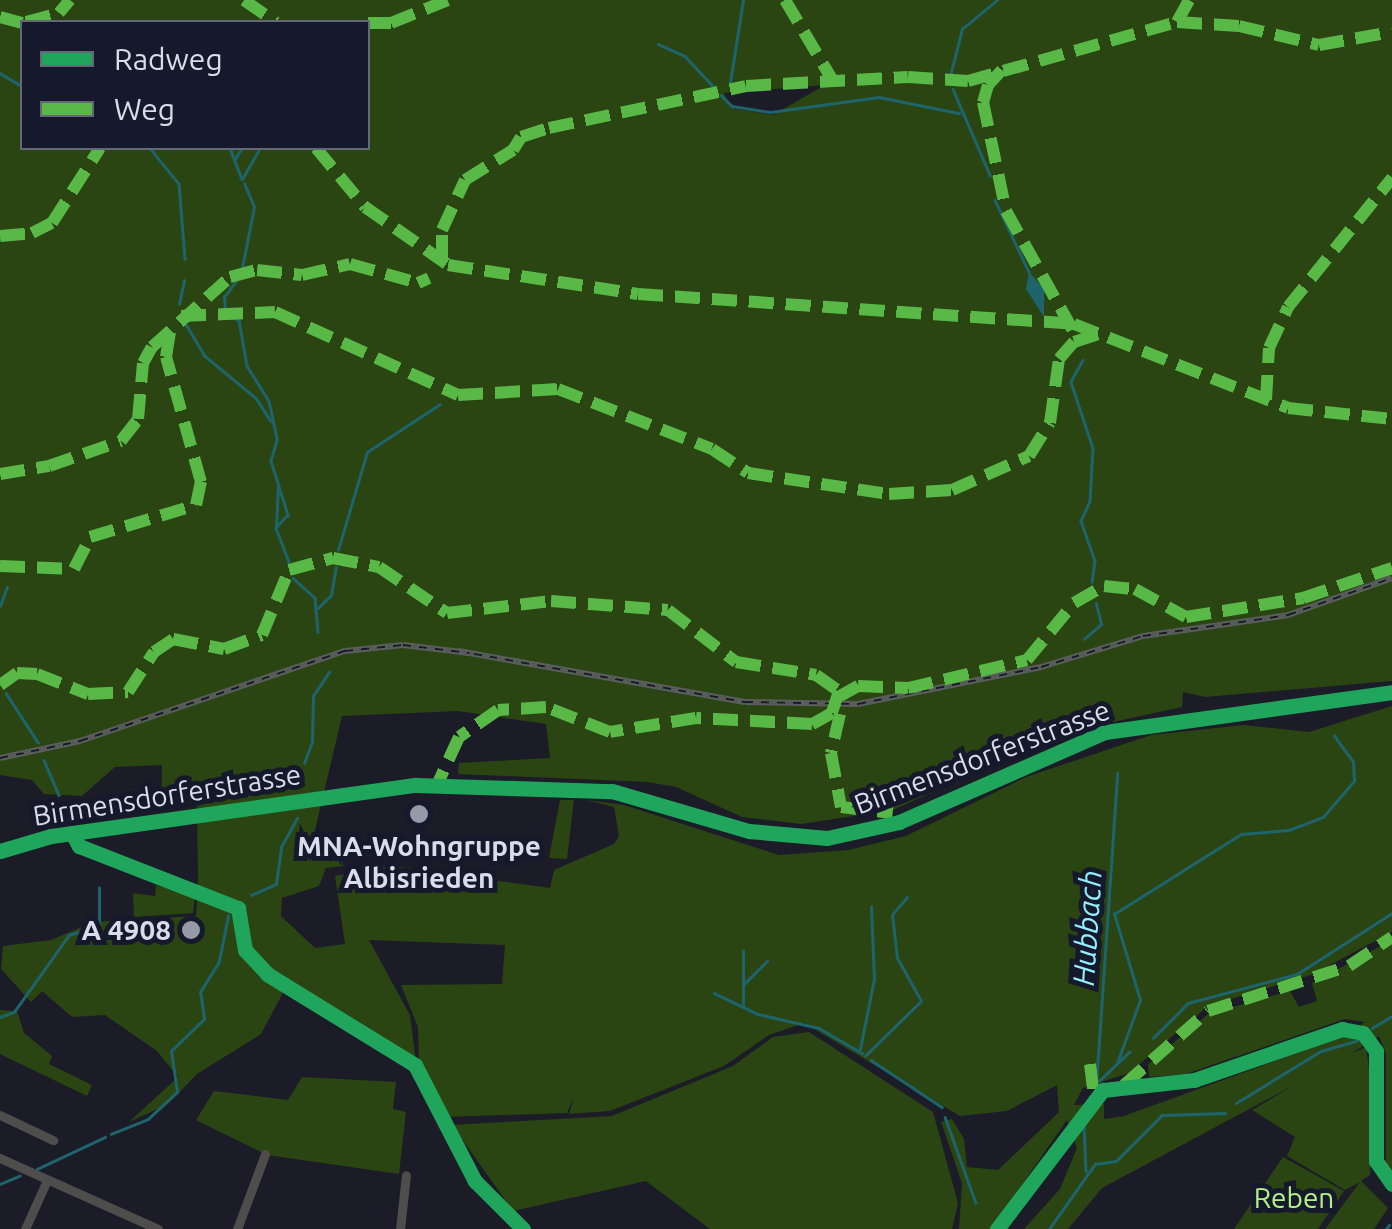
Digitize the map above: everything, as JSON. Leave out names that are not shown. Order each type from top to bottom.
[{"type":"main road","name":"Birmensdorferstrasse","points":[[0,851],[72,833],[416,785],[612,791],[749,831],[826,838],[899,822],[1106,732],[1392,692]]},
{"type":"main road","points":[[997,1229],[1103,1090],[1194,1080],[1342,1029],[1362,1033],[1376,1051],[1376,1161],[1392,1184]]},
{"type":"street","points":[[72,833],[79,846],[238,908],[245,950],[267,974],[415,1066],[474,1180],[523,1229]]},
{"type":"street","points":[[0,1115],[53,1140]]},
{"type":"street","points":[[237,1229],[264,1154]]},
{"type":"street","points":[[0,1158],[158,1229]]},
{"type":"street","points":[[400,1229],[406,1175]]},
{"type":"street","points":[[25,1229],[47,1180]]},
{"type":"green space","points":[[0,0],[1392,0],[1392,681],[1205,697],[1183,692],[1182,707],[1062,733],[893,810],[801,824],[742,817],[676,787],[648,782],[458,774],[459,763],[550,758],[546,724],[458,711],[342,716],[311,847],[342,856],[343,866],[326,868],[319,886],[282,898],[281,916],[315,948],[345,944],[335,876],[392,866],[550,888],[554,870],[614,844],[619,836],[614,807],[586,800],[624,805],[779,855],[848,850],[906,836],[1026,777],[1151,735],[1243,725],[1309,732],[1392,706],[1392,932],[1311,975],[1208,1006],[1129,1073],[1083,1088],[1074,1105],[1104,1104],[1104,1119],[1124,1116],[1342,1037],[1365,1022],[1345,1019],[1186,1074],[1149,1077],[1148,1064],[1208,1014],[1290,991],[1299,1007],[1317,1001],[1312,983],[1392,940],[1392,1174],[1386,1164],[1386,1054],[1379,1036],[1352,1053],[1366,1047],[1374,1104],[1370,1175],[1361,1181],[1388,1208],[1374,1229],[1325,1229],[1360,1182],[1345,1190],[1287,1156],[1295,1137],[1252,1110],[1296,1084],[1102,1188],[1068,1229],[1024,1229],[1060,1189],[1077,1148],[1067,1120],[991,1229],[959,1229],[962,1183],[941,1122],[952,1119],[964,1139],[967,1167],[998,1170],[1059,1112],[1057,1085],[1007,1111],[960,1116],[804,1023],[769,1035],[724,1066],[610,1111],[569,1114],[574,1097],[567,1113],[443,1117],[419,1065],[418,1027],[401,985],[502,984],[505,945],[369,940],[410,1015],[416,1062],[287,985],[261,1034],[197,1074],[168,1104],[129,1122],[178,1077],[157,1051],[105,1015],[72,1017],[42,991],[31,1002],[1,969],[3,946],[51,940],[93,922],[196,916],[197,803],[161,808],[162,765],[115,767],[82,796],[44,794],[32,780],[0,775]],"holes":[[[825,85],[773,115],[731,108],[724,93]]]},
{"type":"green space","points":[[560,800],[574,800],[567,859],[549,858]]},
{"type":"green space","points":[[156,885],[195,898],[193,913],[134,917],[133,893],[155,896]]},
{"type":"green space","points":[[0,1010],[17,1011],[24,1033],[52,1056],[49,1064],[92,1085],[87,1096],[0,1054]]},
{"type":"green space","points":[[809,1032],[933,1112],[958,1203],[952,1229],[710,1229],[646,1181],[513,1211],[452,1125],[612,1116],[733,1066],[773,1037]]},
{"type":"green space","points":[[302,1077],[396,1082],[393,1109],[406,1112],[399,1174],[267,1155],[196,1120],[214,1091],[288,1100]]},
{"type":"green space","name":"Reben","points":[[1283,1157],[1344,1191],[1318,1229],[1234,1229]]},
{"type":"water","points":[[1029,272],[1044,289],[1044,317],[1026,289]]},
{"type":"waterway","name":"Hubbach","points":[[730,83],[743,0]]},
{"type":"waterway","name":"Hubbach","points":[[950,76],[962,29],[997,0]]},
{"type":"waterway","name":"Hubbach","points":[[658,44],[685,56],[713,86]]},
{"type":"waterway","points":[[0,73],[20,85]]},
{"type":"waterway","name":"Hubbach","points":[[953,89],[990,175]]},
{"type":"waterway","name":"Hubbach","points":[[721,95],[732,106],[770,112],[879,97],[959,113]]},
{"type":"waterway","points":[[152,150],[179,184],[185,259]]},
{"type":"waterway","points":[[231,150],[242,179],[259,150]]},
{"type":"waterway","points":[[235,159],[241,150]]},
{"type":"waterway","points":[[242,268],[254,207],[244,184]]},
{"type":"waterway","name":"Hubbach","points":[[995,200],[1029,272]]},
{"type":"waterway","points":[[179,304],[184,281]]},
{"type":"waterway","points":[[225,311],[224,297],[236,281]]},
{"type":"waterway","points":[[227,315],[239,320],[247,366],[269,401],[277,440],[271,461],[288,515],[276,528],[289,562]]},
{"type":"waterway","points":[[184,321],[205,356],[256,398],[271,421]]},
{"type":"waterway","name":"Hubbach","points":[[1083,360],[1071,382],[1093,448],[1090,501],[1081,521],[1095,561],[1092,582]]},
{"type":"waterway","points":[[338,550],[367,452],[440,404]]},
{"type":"waterway","points":[[276,528],[278,486]]},
{"type":"waterway","points":[[318,608],[331,595],[336,567]]},
{"type":"waterway","points":[[293,578],[315,598],[318,632]]},
{"type":"waterway","points":[[0,606],[7,587]]},
{"type":"waterway","name":"Hubbach","points":[[1084,639],[1101,624],[1096,604]]},
{"type":"waterway","points":[[304,763],[312,742],[313,696],[329,672]]},
{"type":"waterway","points":[[6,693],[38,742]]},
{"type":"waterway","points":[[1117,1063],[1140,1000],[1114,914],[1241,834],[1289,830],[1323,817],[1354,781],[1353,762],[1334,736]]},
{"type":"waterway","points":[[44,760],[59,795]]},
{"type":"waterway","name":"Hubbach","points":[[1096,1085],[1117,774]]},
{"type":"waterway","points":[[251,895],[276,884],[281,847],[297,818]]},
{"type":"waterway","points":[[0,1017],[14,1012],[69,935],[99,925],[99,888]]},
{"type":"waterway","points":[[865,1056],[921,1001],[897,958],[892,915],[907,897]]},
{"type":"waterway","points":[[860,1049],[874,979],[871,907]]},
{"type":"waterway","points":[[1153,1038],[1188,1003],[1297,974],[1392,913]]},
{"type":"waterway","points":[[111,1134],[148,1119],[177,1092],[171,1051],[204,1019],[200,992],[219,961],[228,916]]},
{"type":"waterway","points":[[743,951],[743,1005]]},
{"type":"waterway","points":[[743,985],[767,961]]},
{"type":"waterway","points":[[714,993],[758,1014],[819,1028],[862,1053]]},
{"type":"waterway","points":[[1372,1028],[1392,1016]]},
{"type":"waterway","points":[[1236,1103],[1321,1051],[1357,1041]]},
{"type":"waterway","points":[[1099,1081],[1129,1052]]},
{"type":"waterway","points":[[871,1060],[942,1107]]},
{"type":"waterway","points":[[1049,1229],[1095,1164],[1116,1161],[1162,1115],[1225,1113]]},
{"type":"waterway","points":[[945,1117],[976,1203]]},
{"type":"waterway","name":"Hubbach","points":[[1084,1125],[1086,1171]]},
{"type":"waterway","points":[[37,1169],[105,1137]]},
{"type":"waterway","points":[[0,1184],[19,1176]]},
{"type":"waterway","points":[[1386,1229],[1389,1225]]},
{"type":"railway","points":[[458,651],[745,702],[858,704],[1041,667],[1143,636],[1288,615],[1392,578]]},
{"type":"railway","points":[[0,758],[80,741],[345,651],[403,645],[470,653]]},
{"type":"marked path","points":[[33,20],[59,13],[70,0]]},
{"type":"marked path","points":[[244,0],[273,20]]},
{"type":"marked path","points":[[370,23],[391,23],[448,0]]},
{"type":"marked path","points":[[785,0],[833,81]]},
{"type":"marked path","points":[[1177,22],[1189,0]]},
{"type":"marked path","points":[[0,17],[20,22]]},
{"type":"marked path","points":[[442,260],[442,230],[465,180],[513,150],[521,137],[549,128],[746,86],[908,77],[968,81],[1177,22],[1239,26],[1319,45],[1392,32]]},
{"type":"marked path","points":[[1002,70],[988,85],[983,102],[1006,211],[1074,332]]},
{"type":"marked path","points":[[0,236],[32,233],[52,223],[99,150]]},
{"type":"marked path","points":[[318,150],[365,207],[448,265],[638,294],[1074,324],[1288,408],[1392,419]]},
{"type":"marked path","points":[[1266,400],[1269,348],[1288,307],[1392,178]]},
{"type":"marked path","points":[[0,474],[49,466],[121,441],[138,419],[143,363],[152,347],[230,277],[257,270],[302,275],[350,264],[418,283],[429,278]]},
{"type":"marked path","points":[[181,316],[275,312],[458,395],[558,389],[712,449],[748,473],[889,494],[952,490],[1029,456],[1050,423],[1059,359],[1074,342],[1101,333]]},
{"type":"marked path","points":[[0,566],[74,569],[90,537],[196,505],[201,482],[166,357],[171,325]]},
{"type":"marked path","points":[[0,685],[17,673],[37,674],[88,694],[128,692],[154,652],[173,639],[224,649],[262,635],[289,570],[333,558],[379,567],[447,613],[551,601],[668,610],[736,662],[816,675],[839,691],[832,713],[812,724],[696,718],[610,732],[546,707],[498,710],[459,737],[437,785]]},
{"type":"marked path","points":[[840,696],[858,686],[908,688],[1027,660],[1074,603],[1104,586],[1135,589],[1186,617],[1303,598],[1392,568]]},
{"type":"marked path","points":[[840,714],[831,753],[841,807],[893,813]]},
{"type":"marked path","points":[[1124,1085],[1208,1011],[1349,966],[1392,937]]},
{"type":"marked path","points":[[1090,1064],[1094,1097]]},
{"type":"cycle path","points":[[0,851],[51,836],[416,785],[612,791],[749,831],[827,838],[899,822],[1105,732],[1392,692]]},
{"type":"cycle path","points":[[72,833],[79,846],[238,908],[245,950],[267,974],[415,1065],[475,1181],[523,1229]]},
{"type":"cycle path","points":[[997,1229],[1103,1090],[1194,1080],[1342,1029],[1363,1033],[1376,1051],[1376,1161],[1392,1184]]},
{"type":"place","name":"MNA-Wohngruppe Albisrieden","points":[[419,814]]},
{"type":"place","name":"A 4908","points":[[191,930]]}]
